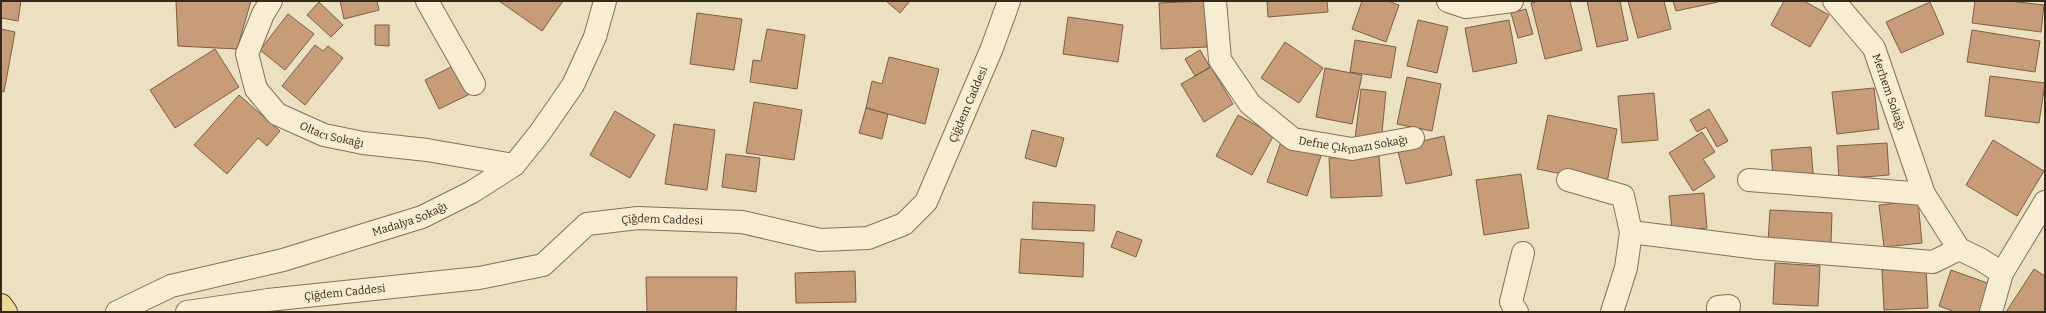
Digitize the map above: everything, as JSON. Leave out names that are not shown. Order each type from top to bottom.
[{"type":"main road","points":[[1,305],[6,312]]},
{"type":"street","name":"Oltacı Sokağı","points":[[271,1],[263,14],[248,54],[256,89],[277,114],[330,136],[363,143],[480,157],[514,165]]},
{"type":"street","points":[[427,1],[474,84]]},
{"type":"street","name":"Madalya Sokağı","points":[[117,312],[170,286],[283,260],[422,217],[472,192],[514,165],[573,85],[595,37],[605,1]]},
{"type":"street","name":"Çiğdem Caddesi","points":[[187,312],[268,300],[479,278],[543,265],[587,224],[638,218],[742,222],[820,240],[868,238],[904,224],[926,202],[992,48],[1009,1]]},
{"type":"street","name":"Defne Çıkmazı Sokağı","points":[[1215,1],[1220,60],[1250,104],[1293,138],[1352,149],[1413,138]]},
{"type":"street","points":[[1448,1],[1466,7],[1512,1]]},
{"type":"street","name":"Merhem Sokağı","points":[[1834,1],[1874,48],[1924,194],[1959,249]]},
{"type":"street","points":[[1568,180],[1623,196],[1631,232],[1626,268],[1612,312]]},
{"type":"street","points":[[1750,180],[1924,194]]},
{"type":"street","points":[[1991,312],[2002,273],[2045,202]]},
{"type":"street","points":[[1631,232],[1758,248],[1933,262],[1959,249],[1980,259],[2002,273]]},
{"type":"street","points":[[1517,312],[1511,302],[1523,253]]},
{"type":"building","points":[[1,1],[21,1],[18,21],[1,18]]},
{"type":"building","points":[[176,1],[251,1],[237,49],[178,46]]},
{"type":"building","points":[[340,1],[377,1],[379,10],[344,19]]},
{"type":"building","points":[[499,1],[563,1],[542,31]]},
{"type":"building","points":[[886,1],[910,1],[900,13]]},
{"type":"building","points":[[1205,1],[1207,47],[1161,49],[1159,3]]},
{"type":"building","points":[[1267,1],[1327,1],[1328,12],[1268,17]]},
{"type":"building","points":[[1362,1],[1388,1],[1399,5],[1386,42],[1352,29]]},
{"type":"building","points":[[1539,1],[1570,1],[1582,50],[1545,59],[1531,3]]},
{"type":"building","points":[[1587,1],[1620,1],[1628,40],[1597,47]]},
{"type":"building","points":[[1628,1],[1664,1],[1671,29],[1638,38]]},
{"type":"building","points":[[1673,1],[1718,1],[1718,2],[1676,11]]},
{"type":"building","points":[[1784,1],[1804,1],[1829,15],[1810,47],[1771,25]]},
{"type":"building","points":[[1975,1],[2009,1],[2044,5],[2041,32],[1972,23]]},
{"type":"building","points":[[319,2],[343,25],[331,37],[307,15]]},
{"type":"building","points":[[1930,2],[1944,34],[1901,53],[1886,22]]},
{"type":"building","points":[[1526,9],[1533,34],[1518,38],[1511,13]]},
{"type":"building","points":[[697,13],[742,19],[734,70],[690,64]]},
{"type":"building","points":[[288,14],[314,34],[285,70],[260,50]]},
{"type":"building","points":[[1068,17],[1123,25],[1118,62],[1063,54]]},
{"type":"building","points":[[1418,20],[1448,27],[1437,73],[1407,66]]},
{"type":"building","points":[[1509,20],[1517,63],[1473,72],[1465,28]]},
{"type":"building","points":[[375,25],[389,25],[389,46],[375,45]]},
{"type":"building","points":[[1,29],[15,32],[4,92],[1,91]]},
{"type":"building","points":[[767,29],[805,35],[797,89],[750,82],[753,60],[761,61]]},
{"type":"building","points":[[1972,30],[2040,41],[2035,72],[1967,62]]},
{"type":"building","points":[[1355,40],[1396,47],[1391,78],[1350,72]]},
{"type":"building","points":[[1285,42],[1323,68],[1299,103],[1261,78]]},
{"type":"building","points":[[315,45],[323,51],[328,46],[343,58],[305,105],[282,86]]},
{"type":"building","points":[[215,49],[239,87],[175,128],[150,90]]},
{"type":"building","points":[[1200,50],[1210,67],[1195,76],[1185,59]]},
{"type":"building","points":[[889,57],[939,69],[925,124],[866,108],[872,81],[882,84]]},
{"type":"building","points":[[457,64],[470,94],[439,109],[425,80]]},
{"type":"building","points":[[1211,67],[1233,104],[1204,122],[1181,84]]},
{"type":"building","points":[[1325,68],[1362,75],[1352,124],[1316,117]]},
{"type":"building","points":[[1990,76],[2045,83],[2039,123],[1985,116]]},
{"type":"building","points":[[1407,77],[1441,84],[1432,131],[1397,124]]},
{"type":"building","points":[[1874,88],[1879,129],[1837,134],[1832,92]]},
{"type":"building","points":[[1361,89],[1386,92],[1381,142],[1355,139]]},
{"type":"building","points":[[1654,93],[1658,140],[1622,143],[1618,96]]},
{"type":"building","points":[[239,95],[280,131],[267,146],[258,138],[227,174],[194,145]]},
{"type":"building","points":[[754,102],[802,110],[794,160],[746,153]]},
{"type":"building","points":[[866,108],[888,114],[882,139],[859,133]]},
{"type":"building","points":[[1709,109],[1728,141],[1717,147],[1706,127],[1697,132],[1690,120]]},
{"type":"building","points":[[615,111],[655,135],[630,178],[590,155]]},
{"type":"building","points":[[1238,115],[1274,135],[1252,175],[1216,156]]},
{"type":"building","points":[[1548,115],[1617,129],[1607,183],[1537,169]]},
{"type":"building","points":[[674,124],[715,130],[707,190],[665,184]]},
{"type":"building","points":[[1032,130],[1064,138],[1056,167],[1025,158]]},
{"type":"building","points":[[1702,132],[1715,152],[1703,159],[1715,177],[1693,191],[1669,153]]},
{"type":"building","points":[[1444,136],[1452,175],[1406,184],[1397,147]]},
{"type":"building","points":[[1993,140],[2044,171],[2017,216],[1966,185]]},
{"type":"building","points":[[1281,142],[1321,156],[1307,196],[1267,182]]},
{"type":"building","points":[[1887,143],[1889,175],[1839,179],[1837,146]]},
{"type":"building","points":[[1811,147],[1813,173],[1773,177],[1771,150]]},
{"type":"building","points":[[726,154],[760,158],[756,192],[722,187]]},
{"type":"building","points":[[1379,156],[1382,196],[1331,198],[1329,158]]},
{"type":"building","points":[[1521,174],[1529,228],[1484,235],[1476,180]]},
{"type":"building","points":[[1704,193],[1707,228],[1672,231],[1669,196]]},
{"type":"building","points":[[1918,201],[1922,243],[1884,247],[1879,205]]},
{"type":"building","points":[[1033,202],[1095,205],[1094,231],[1032,229]]},
{"type":"building","points":[[1770,210],[1832,213],[1831,244],[1768,242]]},
{"type":"building","points":[[1117,231],[1142,240],[1136,257],[1111,247]]},
{"type":"building","points":[[1021,239],[1084,243],[1083,277],[1019,273]]},
{"type":"building","points":[[1775,263],[1820,266],[1818,306],[1773,304]]},
{"type":"building","points":[[1926,268],[1928,308],[1884,310],[1882,270]]},
{"type":"building","points":[[2034,269],[2045,276],[2045,312],[2006,312]]},
{"type":"building","points":[[1951,270],[1990,284],[1980,312],[1955,312],[1939,306]]},
{"type":"building","points":[[855,271],[856,302],[796,303],[795,273]]},
{"type":"building","points":[[646,277],[737,277],[736,312],[647,312]]}]
